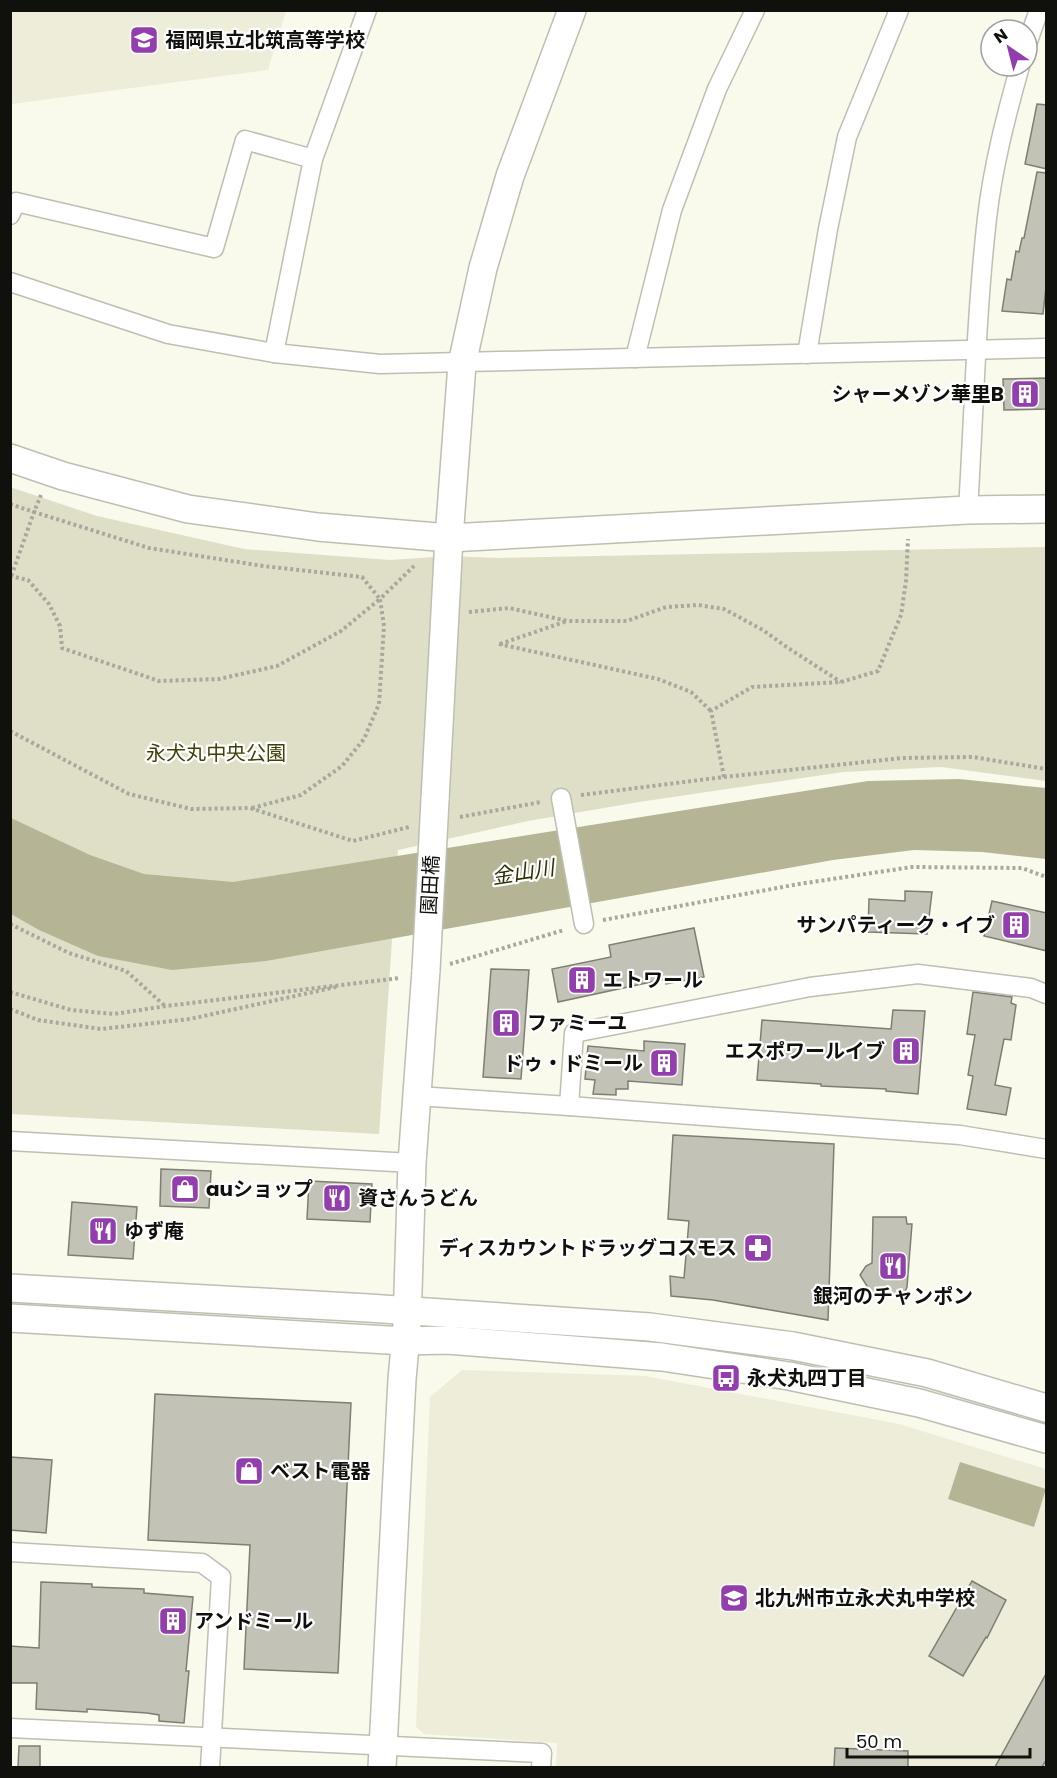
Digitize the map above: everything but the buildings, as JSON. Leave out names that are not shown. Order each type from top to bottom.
[{"type":"street","points":[[274,352],[313,159],[367,10]]},
{"type":"street","name":"園田橋","points":[[382,1756],[407,1310],[412,1163],[417,1096],[438,967],[444,809],[449,538],[462,364],[483,268],[510,176],[572,10]]},
{"type":"street","points":[[635,358],[672,210],[717,89],[755,10]]},
{"type":"street","points":[[807,354],[828,229],[848,137],[899,10]]},
{"type":"street","points":[[968,510],[976,349],[987,217],[1006,114],[1016,78]]},
{"type":"street","points":[[10,215],[16,202],[214,248],[245,140],[313,159]]},
{"type":"street","points":[[10,282],[168,334],[274,352],[380,364],[462,364],[1047,348]]},
{"type":"street","points":[[10,458],[63,476],[188,509],[318,527],[449,538],[968,510],[1047,509]]},
{"type":"street","points":[[561,798],[584,924]]},
{"type":"street","points":[[569,1106],[574,1033],[810,987],[918,974],[1031,988],[1047,994]]},
{"type":"street","points":[[417,1096],[960,1135],[1047,1149]]},
{"type":"street","points":[[10,1141],[412,1163]]},
{"type":"street","points":[[10,1288],[407,1310],[650,1327],[793,1346],[927,1374],[1047,1408]]},
{"type":"street","points":[[10,1318],[405,1341],[447,1340],[662,1357],[789,1376],[920,1403],[1047,1439]]},
{"type":"street","points":[[10,1552],[202,1563],[221,1578],[210,1767]]},
{"type":"street","points":[[10,1728],[212,1736],[382,1756],[542,1753],[542,1767]]},
{"type":"path","points":[[42,492],[11,576],[28,580],[49,604],[60,626],[62,648],[159,681],[219,679],[277,666],[341,631],[380,599],[414,566]]},
{"type":"path","points":[[10,504],[149,548],[263,566],[362,577],[380,599],[384,626],[379,704],[364,739],[342,766],[301,795],[250,808],[191,809],[129,794],[10,731]]},
{"type":"path","points":[[711,711],[752,687],[841,682],[878,671],[901,615],[906,581],[908,535]]},
{"type":"path","points":[[466,612],[508,608],[568,621],[627,621],[666,607],[698,605],[724,609],[763,630],[841,682]]},
{"type":"path","points":[[568,621],[499,644],[658,679],[691,692],[711,711],[724,777]]},
{"type":"path","points":[[444,809],[914,758],[973,757],[1047,769]]},
{"type":"path","points":[[250,808],[352,841],[410,827]]},
{"type":"path","points":[[438,967],[584,924],[799,884],[912,867],[1022,868],[1047,877]]},
{"type":"path","points":[[10,924],[69,952],[126,971],[166,1006]]},
{"type":"path","points":[[10,992],[71,1010],[114,1014],[400,978]]},
{"type":"path","points":[[10,1008],[38,1020],[101,1029],[190,1019],[292,998],[354,982]]},
{"type":"shaded area","name":"福岡県立北筑高等学校","points":[[10,11],[286,11],[268,70],[11,104]]},
{"type":"shaded area","name":"北九州市立永犬丸中学校","points":[[462,1370],[645,1376],[899,1424],[1046,1469],[1046,1767],[556,1767],[557,1743],[424,1734],[416,1727],[430,1397]]},
{"type":"green space","name":"永犬丸中央公園","points":[[10,487],[97,516],[244,549],[390,560],[449,556],[497,558],[1046,547],[1046,781],[941,767],[843,772],[528,821],[398,850],[379,1134],[11,1114]]},
{"type":"water","name":"金山川","points":[[959,779],[1046,788],[1046,859],[982,852],[914,850],[833,860],[266,961],[172,970],[98,956],[39,930],[11,914],[11,818],[90,855],[144,874],[233,882],[868,781]]},
{"type":"water","points":[[960,1462],[1046,1489],[1034,1527],[948,1499]]},
{"type":"place","name":"福岡県立北筑高等学校","points":[[144,40]]},
{"type":"place","name":"シャーメゾン華里B","points":[[1025,394]]},
{"type":"place","name":"サンパティーク・イブ","points":[[1016,925]]},
{"type":"place","name":"エトワール","points":[[582,980]]},
{"type":"place","name":"ファミーユ","points":[[506,1023]]},
{"type":"place","name":"エスポワールイブ","points":[[906,1051]]},
{"type":"place","name":"ドゥ・ドミール","points":[[664,1063]]},
{"type":"place","name":"auショップ","points":[[185,1189]]},
{"type":"place","name":"資さんうどん","points":[[337,1198]]},
{"type":"place","name":"ゆず庵","points":[[103,1231]]},
{"type":"place","name":"ディスカウントドラッグコスモス","points":[[758,1248]]},
{"type":"place","name":"銀河のチャンポン","points":[[893,1266]]},
{"type":"place","name":"永犬丸四丁目","points":[[726,1378]]},
{"type":"place","name":"ベスト電器","points":[[249,1471]]},
{"type":"place","name":"北九州市立永犬丸中学校","points":[[734,1598]]},
{"type":"place","name":"アンドミール","points":[[173,1621]]}]
